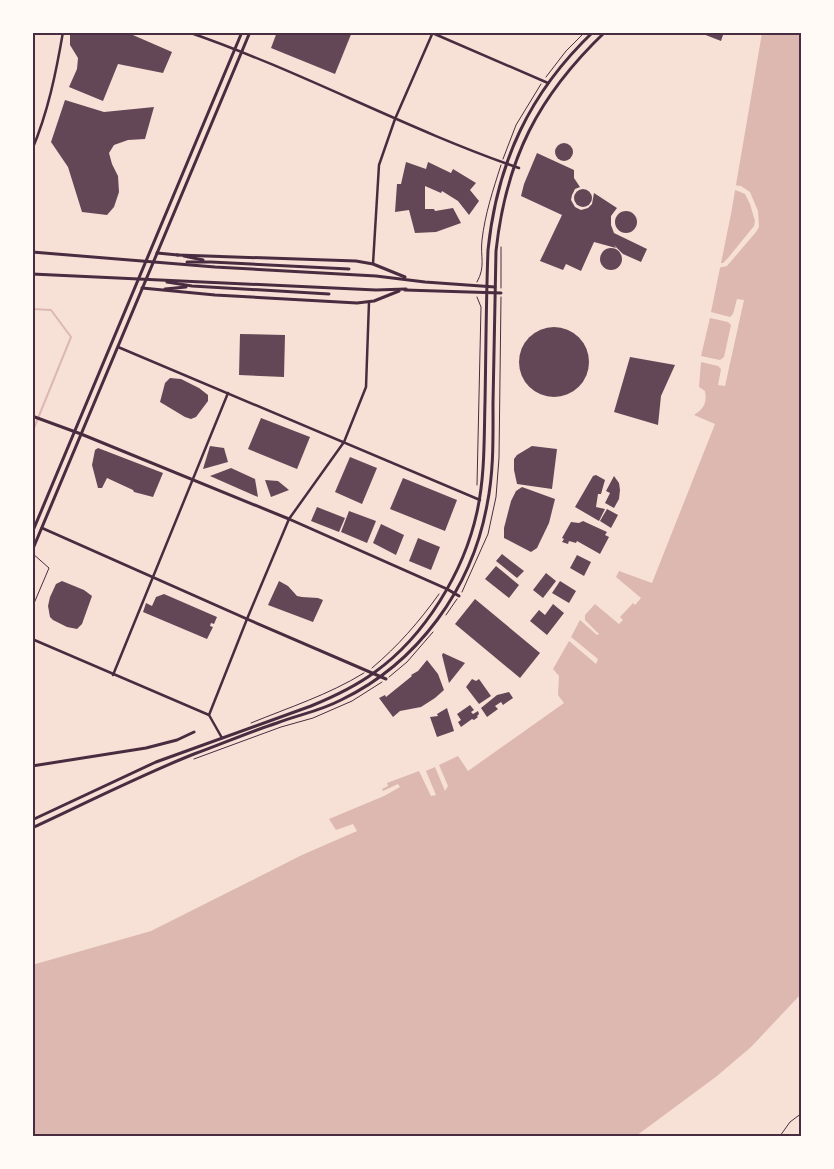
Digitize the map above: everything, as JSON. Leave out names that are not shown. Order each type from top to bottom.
[{"type":"main road","points":[[32,533],[242,32]]},
{"type":"main road","points":[[32,552],[250,32]]},
{"type":"main road","points":[[32,820],[156,762],[323,701],[374,674],[420,628],[447,589],[467,547],[478,499],[484,456],[488,250],[492,217],[506,164],[523,122],[548,82],[593,32]]},
{"type":"main road","points":[[32,828],[158,768],[340,701],[364,688],[402,660],[437,620],[455,594],[469,566],[479,538],[490,492],[496,251],[500,219],[527,134],[544,102],[567,72],[605,32]]},
{"type":"main road","points":[[32,252],[215,267],[376,276],[425,282],[495,286]]},
{"type":"main road","points":[[157,253],[356,261],[373,264],[396,275],[425,282]]},
{"type":"main road","points":[[177,255],[211,262]]},
{"type":"main road","points":[[176,263],[211,262],[349,269]]},
{"type":"main road","points":[[32,274],[376,290],[406,289],[501,293]]},
{"type":"main road","points":[[157,280],[192,286],[329,294]]},
{"type":"main road","points":[[159,290],[192,286]]},
{"type":"main road","points":[[142,288],[234,296],[357,303],[369,302],[406,289]]},
{"type":"main road","points":[[36,418],[75,431],[289,519],[443,587],[459,596]]},
{"type":"main road","points":[[42,528],[386,679]]},
{"type":"main road","points":[[32,766],[146,748],[177,740],[194,732]]},
{"type":"main road","points":[[222,738],[225,743]]},
{"type":"street","points":[[32,150],[56,76],[63,32]]},
{"type":"street","points":[[188,32],[236,49],[395,119],[516,167]]},
{"type":"street","points":[[373,264],[379,165],[395,119],[432,33],[548,82]]},
{"type":"street","points":[[209,715],[289,519],[344,442],[366,387],[369,302]]},
{"type":"street","points":[[118,347],[478,499]]},
{"type":"street","points":[[113,675],[228,393]]},
{"type":"street","points":[[33,640],[209,715],[222,738]]},
{"type":"lane","points":[[32,552],[49,568],[32,608]]},
{"type":"lane","points":[[32,632],[33,640]]},
{"type":"path","points":[[475,285],[482,272],[482,242],[489,202],[516,125],[544,80],[566,51],[585,32]]},
{"type":"path","points":[[442,621],[467,582],[488,534],[496,497],[499,458],[501,244]]},
{"type":"path","points":[[475,292],[481,307],[478,499]]},
{"type":"path","points":[[276,713],[326,694],[368,671],[406,637],[422,618],[443,587]]},
{"type":"path","points":[[188,762],[281,727],[313,718],[352,701],[386,679],[407,662],[436,628]]},
{"type":"path","points":[[780,1136],[790,1122],[802,1114]]},
{"type":"shaded area","points":[[762,33],[801,33],[801,994],[751,1047],[717,1076],[636,1136],[33,1136],[32,965],[151,931],[302,855],[357,831],[353,824],[336,830],[329,819],[384,796],[400,787],[398,784],[383,791],[382,789],[388,786],[387,783],[419,771],[431,796],[436,795],[426,771],[435,767],[445,791],[448,786],[439,765],[458,756],[468,771],[564,703],[558,695],[559,676],[553,669],[569,641],[596,664],[598,659],[571,637],[580,620],[597,635],[599,634],[585,620],[585,615],[595,604],[619,624],[623,620],[620,617],[633,603],[635,605],[641,598],[616,577],[619,571],[652,583],[715,424],[694,415],[702,408],[706,399],[705,391],[699,387],[701,362],[718,366],[721,369],[718,385],[725,386],[744,300],[737,299],[733,314],[730,317],[711,312],[731,214]]},
{"type":"shaded area","points":[[710,318],[728,322],[731,325],[724,357],[720,360],[701,356]]},
{"type":"pier","points":[[733,185],[741,186],[750,192],[758,211],[759,227],[727,266],[718,268],[719,263],[723,263],[728,258],[754,226],[755,221],[745,194],[733,189]]},
{"type":"building","points":[[70,32],[126,32],[172,52],[163,73],[118,64],[103,101],[69,87],[77,69],[78,58],[70,45]]},
{"type":"building","points":[[277,32],[352,32],[335,74],[271,48]]},
{"type":"building","points":[[698,32],[724,32],[721,41]]},
{"type":"building","points":[[65,100],[104,112],[154,107],[145,139],[128,140],[114,145],[109,153],[118,176],[119,192],[114,207],[107,215],[82,212],[68,167],[51,142]]},
{"type":"building","points":[[564,143],[570,146],[573,152],[570,158],[564,161],[558,158],[555,152],[558,146]]},
{"type":"building","points":[[537,153],[574,170],[574,178],[580,187],[575,189],[572,195],[571,200],[575,207],[581,210],[588,208],[592,204],[594,193],[617,208],[611,216],[611,225],[614,233],[647,249],[641,262],[623,254],[614,245],[616,248],[594,242],[581,271],[566,264],[563,270],[540,261],[562,215],[521,196]]},
{"type":"building","points":[[406,162],[426,169],[428,162],[451,173],[453,169],[476,183],[470,190],[479,201],[469,215],[458,201],[442,191],[441,193],[425,186],[425,209],[434,209],[435,211],[453,208],[461,223],[436,232],[415,233],[409,210],[395,212],[397,184],[401,184]]},
{"type":"building","points":[[583,189],[589,192],[592,198],[589,204],[583,207],[577,204],[574,198],[577,192]]},
{"type":"building","points":[[626,211],[634,214],[637,222],[634,230],[626,233],[618,230],[615,222],[618,214]]},
{"type":"building","points":[[611,248],[619,251],[622,259],[619,267],[611,270],[603,267],[600,259],[603,251]]},
{"type":"building","points":[[561,327],[574,333],[583,342],[587,348],[589,362],[587,376],[579,387],[568,395],[547,397],[540,395],[529,387],[521,376],[519,355],[521,348],[529,337],[540,329]]},
{"type":"building","points":[[240,334],[285,335],[284,377],[239,375]]},
{"type":"building","points":[[630,357],[675,365],[661,396],[658,425],[614,412]]},
{"type":"building","points":[[170,378],[181,379],[208,395],[208,401],[196,417],[191,419],[185,417],[160,402],[165,383]]},
{"type":"building","points":[[261,418],[310,437],[297,469],[248,449]]},
{"type":"building","points":[[210,446],[224,448],[228,462],[203,469]]},
{"type":"building","points":[[532,446],[557,449],[552,489],[517,484],[514,459]]},
{"type":"building","points":[[98,448],[163,473],[153,497],[134,492],[107,478],[102,488],[98,488],[92,465],[95,450]]},
{"type":"building","points":[[350,457],[377,468],[362,504],[335,492]]},
{"type":"building","points":[[231,468],[255,479],[258,497],[210,476]]},
{"type":"building","points":[[596,475],[605,480],[601,494],[598,494],[596,507],[605,509],[599,521],[575,507],[593,476]]},
{"type":"building","points":[[614,476],[619,483],[620,490],[619,499],[614,508],[605,503],[610,493],[606,491]]},
{"type":"building","points":[[403,478],[457,500],[445,531],[390,509]]},
{"type":"building","points":[[265,480],[278,481],[289,490],[271,497]]},
{"type":"building","points":[[522,487],[555,499],[549,523],[537,548],[531,552],[504,538],[504,528],[511,501],[516,491]]},
{"type":"building","points":[[317,507],[345,518],[339,532],[311,521]]},
{"type":"building","points":[[607,509],[618,515],[611,528],[600,521]]},
{"type":"building","points":[[349,511],[376,521],[367,543],[341,532]]},
{"type":"building","points":[[583,521],[607,532],[605,535],[609,537],[600,554],[577,541],[576,543],[569,541],[568,544],[562,542],[564,539],[562,538],[571,522],[579,523]]},
{"type":"building","points":[[381,524],[404,535],[396,555],[373,543]]},
{"type":"building","points":[[418,538],[440,547],[431,570],[409,561]]},
{"type":"building","points":[[502,554],[524,571],[517,578],[496,561]]},
{"type":"building","points":[[577,555],[591,562],[584,576],[570,568]]},
{"type":"building","points":[[496,566],[519,585],[509,598],[485,579]]},
{"type":"building","points":[[546,573],[556,581],[543,598],[533,590]]},
{"type":"building","points":[[62,581],[84,590],[92,596],[82,624],[77,629],[67,627],[50,617],[48,606],[50,597],[56,584]]},
{"type":"building","points":[[279,581],[288,586],[297,596],[323,600],[313,622],[268,605]]},
{"type":"building","points":[[560,581],[576,591],[569,603],[552,593]]},
{"type":"building","points":[[164,594],[217,617],[214,624],[211,623],[210,626],[213,627],[207,639],[143,612],[146,603],[152,606],[156,597]]},
{"type":"building","points":[[475,599],[540,653],[520,678],[455,624]]},
{"type":"building","points":[[553,604],[564,613],[547,635],[530,621],[539,610],[545,615]]},
{"type":"building","points":[[443,653],[465,663],[449,683],[442,655]]},
{"type":"building","points":[[427,660],[438,674],[444,690],[421,707],[400,711],[393,717],[379,698],[385,695],[386,697],[418,671]]},
{"type":"building","points":[[472,679],[476,681],[479,679],[491,696],[479,704],[466,687]]},
{"type":"building","points":[[509,692],[513,698],[503,705],[501,702],[495,706],[498,709],[487,717],[481,708],[497,695]]},
{"type":"building","points":[[470,705],[474,710],[471,712],[473,714],[478,711],[478,717],[461,727],[458,722],[461,720],[457,714]]},
{"type":"building","points":[[447,708],[454,731],[437,737],[430,717],[438,716],[437,714]]},
{"type":"waterway","points":[[32,309],[51,310],[71,337],[32,433]]}]
